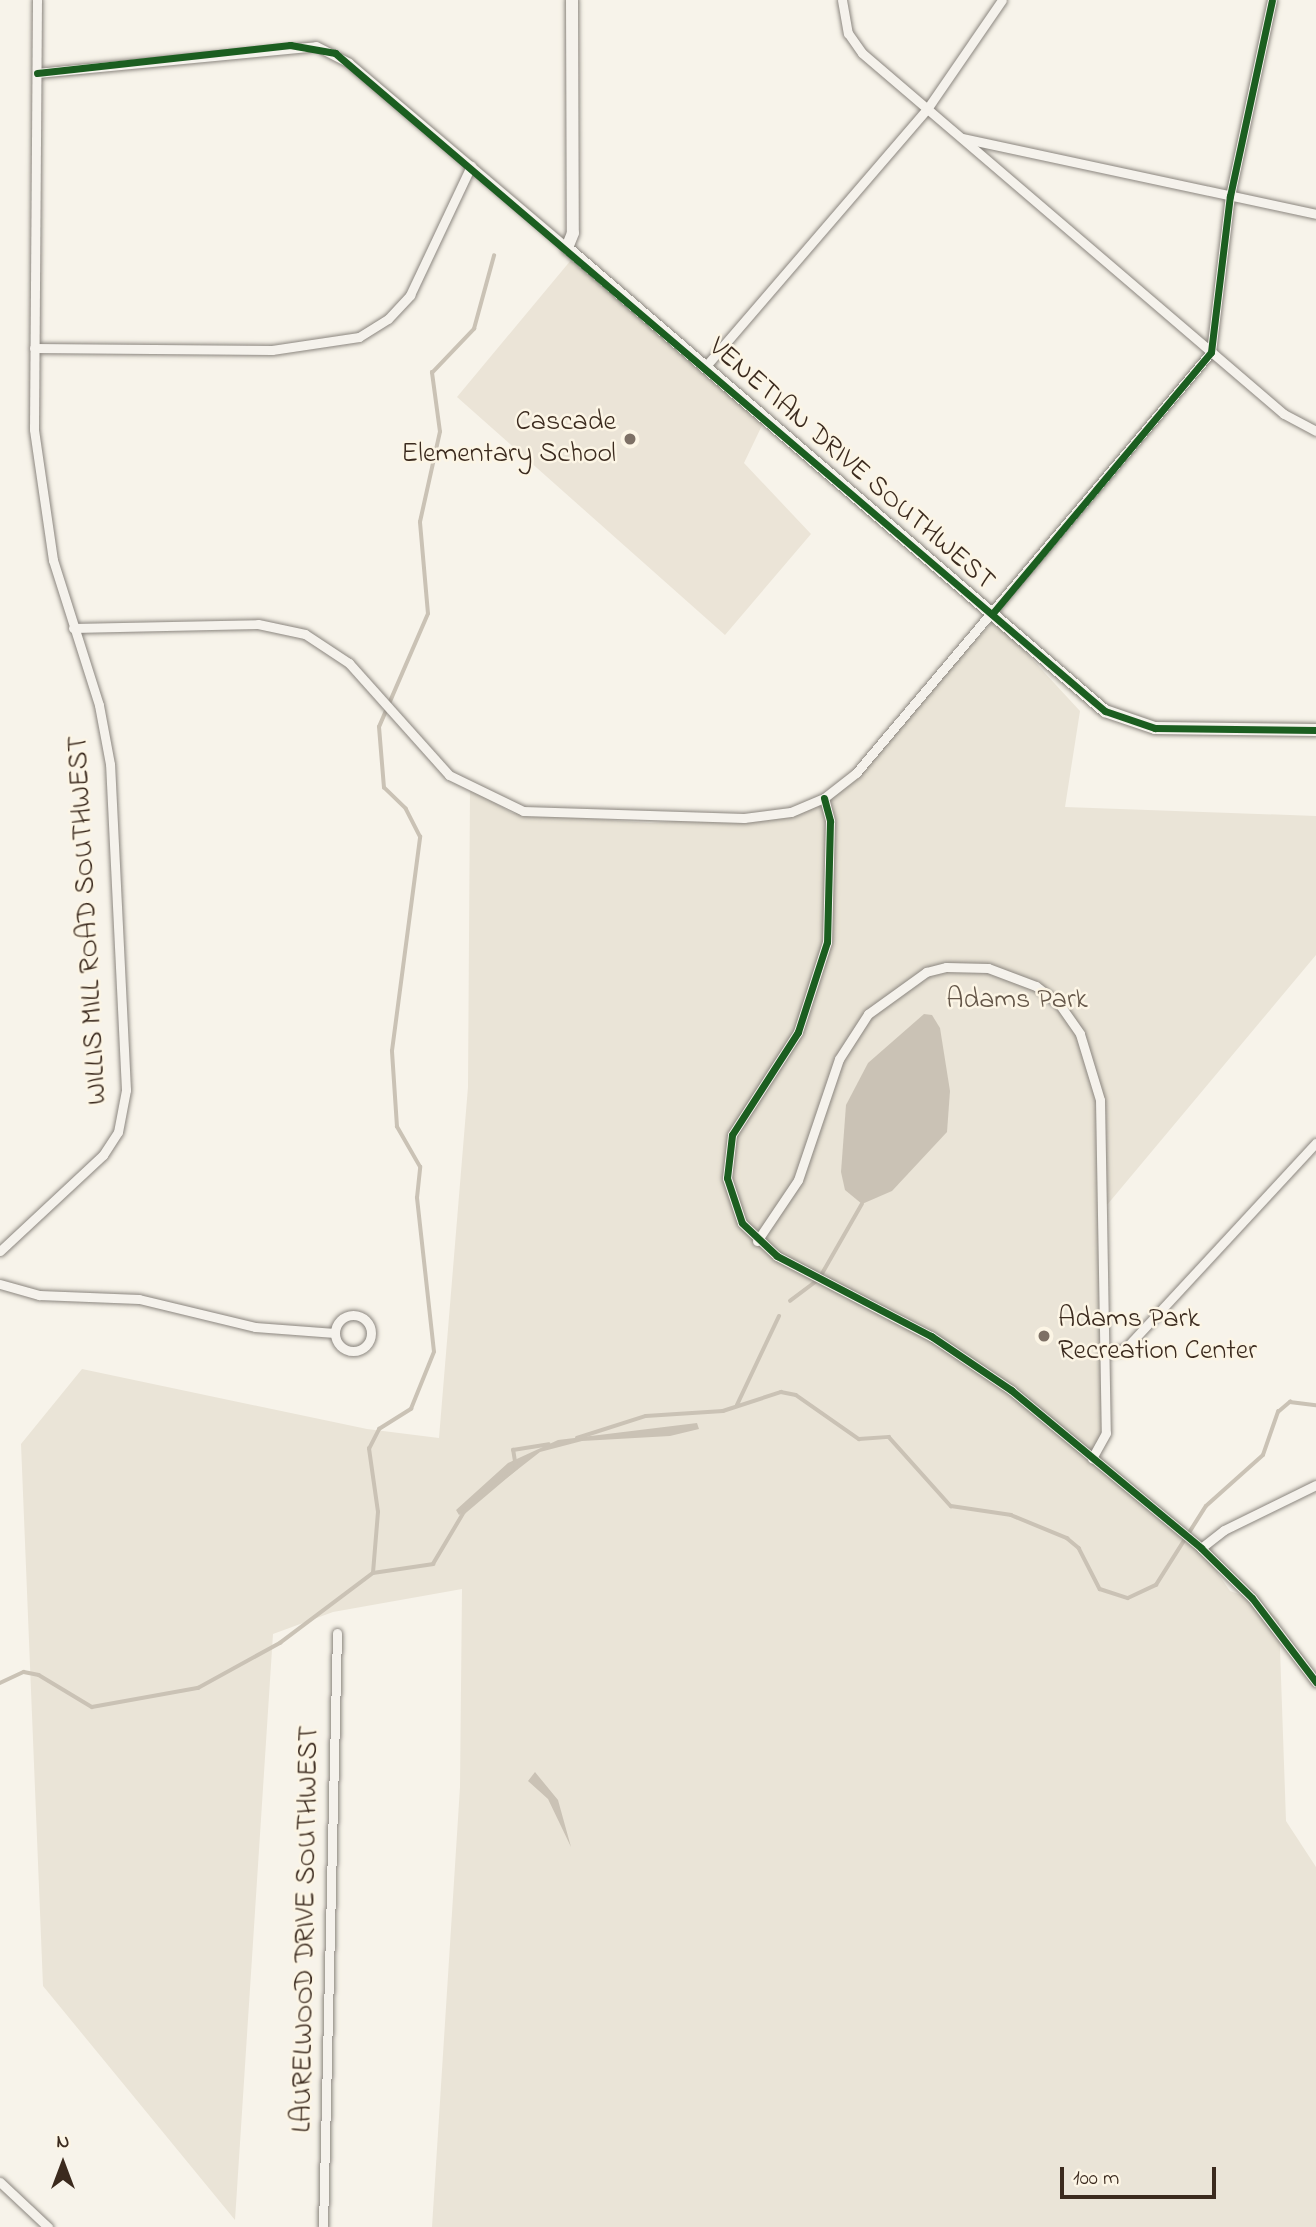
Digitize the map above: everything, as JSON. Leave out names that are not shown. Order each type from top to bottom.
[{"type":"street","name":"WILLIS MILL ROAD SOUTHWEST","points":[[0,1251],[103,1155],[125,1109],[110,764],[40,494],[34,348],[37,0]]},
{"type":"street","points":[[37,73],[316,46],[349,63],[567,248],[573,233],[572,0]]},
{"type":"street","points":[[842,0],[854,44],[1284,414],[1316,431]]},
{"type":"street","points":[[705,367],[927,109],[1002,0]]},
{"type":"street","points":[[73,628],[258,624],[305,634],[349,663],[449,775],[523,811],[744,818],[791,812],[824,799],[856,773],[1211,352],[1230,196],[1272,0]]},
{"type":"street","points":[[961,138],[1316,214]]},
{"type":"street","points":[[34,348],[272,350],[359,337],[388,319],[410,295],[471,166]]},
{"type":"street","name":"VENETIAN DRIVE SOUTHWEST","points":[[567,248],[1105,710],[1136,725],[1316,730]]},
{"type":"street","points":[[824,799],[830,907],[820,976],[798,1032],[740,1118],[727,1154],[732,1200],[757,1241],[975,1364],[1092,1458],[1201,1548],[1252,1598],[1316,1682]]},
{"type":"street","points":[[757,1241],[798,1180],[839,1059],[868,1014],[926,972],[967,966],[1006,973],[1060,1005],[1093,1067],[1104,1136],[1106,1433],[1092,1458]]},
{"type":"street","points":[[1105,1353],[1125,1349],[1316,1143]]},
{"type":"street","points":[[0,1284],[39,1295],[139,1299],[256,1327],[335,1333],[351,1350],[365,1346],[371,1332],[355,1315],[341,1320],[335,1333]]},
{"type":"street","points":[[1201,1548],[1224,1530],[1316,1485]]},
{"type":"street","name":"LAURELWOOD DRIVE SOUTHWEST","points":[[323,2227],[337,1633]]},
{"type":"street","points":[[0,2182],[48,2227]]},
{"type":"shaded area","name":"Cascade Elementary School","points":[[576,254],[767,415],[744,463],[811,534],[725,635],[457,397]]},
{"type":"shaded area","points":[[924,1014],[932,1015],[940,1028],[950,1091],[947,1132],[892,1191],[862,1204],[845,1190],[841,1172],[846,1105],[868,1063]]},
{"type":"shaded area","points":[[697,1423],[699,1429],[670,1436],[582,1441],[540,1452],[459,1515],[456,1510],[508,1463],[558,1440]]},
{"type":"shaded area","points":[[535,1772],[558,1800],[571,1847],[548,1799],[528,1781]]},
{"type":"green space","name":"Adams Park","points":[[995,619],[1080,711],[1065,807],[1316,816],[1316,955],[1107,1205],[1105,1426],[1095,1457],[1192,1536],[1230,1591],[1259,1601],[1279,1620],[1286,1821],[1316,1867],[1316,2227],[432,2227],[460,1787],[462,1589],[333,1612],[273,1634],[235,2220],[43,1986],[21,1444],[82,1369],[367,1429],[439,1438],[468,1087],[470,788],[512,813],[650,823],[785,812],[830,800]]},
{"type":"waterway","points":[[373,1573],[378,1512],[369,1449],[379,1429],[411,1409],[434,1352],[417,1198],[420,1167],[397,1127],[392,1051],[420,837],[406,809],[384,788],[379,727],[428,614],[420,522],[440,432],[432,373],[474,329],[494,256]]},
{"type":"waterway","points":[[790,1301],[819,1279],[862,1204]]},
{"type":"waterway","points":[[737,1405],[779,1316]]},
{"type":"waterway","points":[[577,1438],[646,1416],[723,1411],[781,1392],[796,1395],[859,1439],[889,1437],[951,1506],[1011,1515],[1067,1538],[1079,1548],[1100,1589],[1128,1598],[1156,1585],[1206,1506],[1263,1455],[1278,1412],[1290,1402],[1316,1405]]},
{"type":"waterway","points":[[0,1683],[24,1672],[39,1675],[92,1707],[198,1688],[280,1643],[373,1573],[433,1564],[464,1512],[516,1468],[513,1450],[549,1444]]},
{"type":"cycle path","points":[[992,614],[1211,352],[1230,196],[1272,0]]},
{"type":"cycle path","points":[[37,73],[290,45],[335,53],[1105,711],[1155,728],[1316,730]]},
{"type":"cycle path","points":[[824,798],[830,821],[827,942],[798,1032],[732,1135],[727,1178],[742,1223],[777,1256],[931,1336],[1011,1390],[1201,1548],[1252,1598],[1316,1682]]},
{"type":"place","name":"Cascade Elementary School","points":[[630,439]]},
{"type":"place","name":"Adams Park Recreation Center","points":[[1044,1336]]}]
